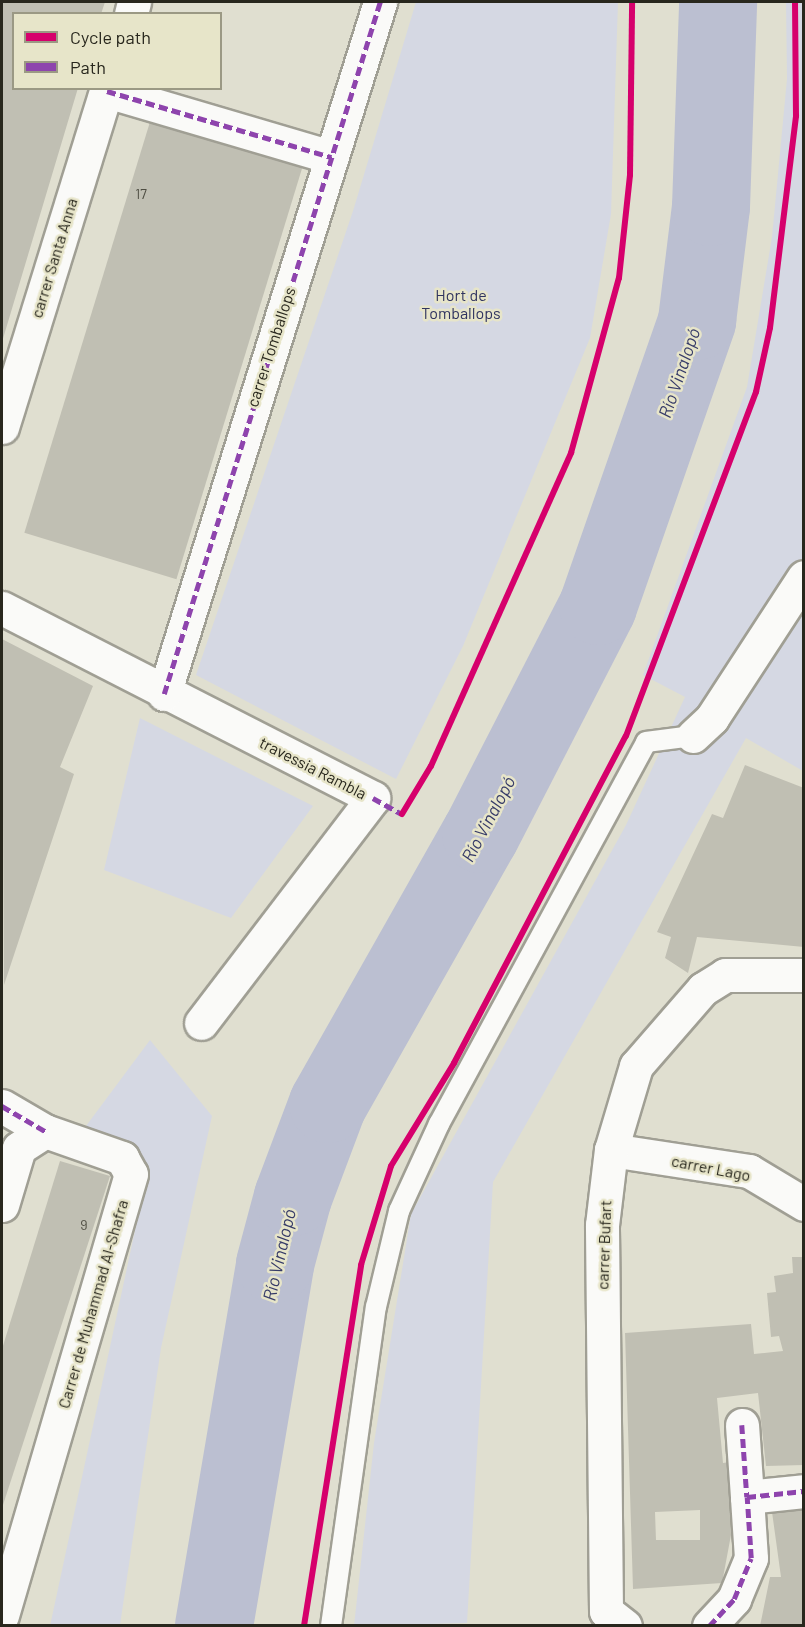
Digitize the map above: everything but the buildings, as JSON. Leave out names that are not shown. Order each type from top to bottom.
[{"type":"street","name":"carrer Tomballops","points":[[164,694],[380,2]]},
{"type":"street","points":[[107,90],[331,157]]},
{"type":"street","name":"carrer Santa Anna","points":[[2,428],[107,90]]},
{"type":"street","points":[[693,736],[712,718],[804,577]]},
{"type":"street","name":"travessia Rambla","points":[[2,608],[164,694],[373,798],[201,1023]]},
{"type":"street","name":"carrer Bufart","points":[[625,1626],[606,1611],[602,1225],[611,1150],[636,1066],[703,989],[726,975],[804,975]]},
{"type":"street","name":"Carrer de Muhammad Al-Shafra","points":[[2,1106],[45,1131],[122,1158],[131,1174],[2,1616]]},
{"type":"street","points":[[2,1204],[20,1148],[45,1131]]},
{"type":"street","name":"carrer Lago","points":[[611,1150],[749,1172],[804,1204]]},
{"type":"street","points":[[709,1626],[734,1599],[751,1558],[742,1425]]},
{"type":"street","points":[[747,1497],[804,1491]]},
{"type":"lane","points":[[331,1626],[376,1307],[399,1212],[439,1124],[646,742],[693,736]]},
{"type":"green space","name":"Hort de Tomballops","points":[[416,2],[618,2],[611,214],[590,338],[463,646],[396,779],[196,675],[353,211]]},
{"type":"green space","points":[[786,2],[803,2],[803,771],[746,738],[493,1182],[467,1623],[354,1626],[374,1443],[411,1214],[626,825],[685,697],[643,675],[747,387],[772,237],[787,79]]},
{"type":"green space","points":[[140,718],[313,806],[231,918],[104,870]]},
{"type":"green space","points":[[150,1040],[212,1116],[161,1348],[120,1625],[50,1626],[148,1170],[140,1155],[86,1126]]},
{"type":"waterway","name":"Río Vinalopó","points":[[214,1626],[275,1264],[293,1197],[328,1104],[481,834],[598,606],[697,321],[711,207],[718,2]]},
{"type":"marked path","points":[[164,694],[380,2]]},
{"type":"marked path","points":[[107,91],[331,157]]},
{"type":"marked path","points":[[373,798],[402,814]]},
{"type":"marked path","points":[[2,1106],[45,1131]]},
{"type":"marked path","points":[[742,1425],[747,1497]]},
{"type":"marked path","points":[[709,1626],[734,1599],[751,1558],[747,1497],[804,1491]]},
{"type":"cycle path","points":[[402,814],[431,766],[571,453],[619,278],[630,175],[632,2]]},
{"type":"cycle path","points":[[304,1626],[361,1265],[391,1166],[454,1063],[626,736],[756,392],[770,328],[796,116],[795,2]]}]
